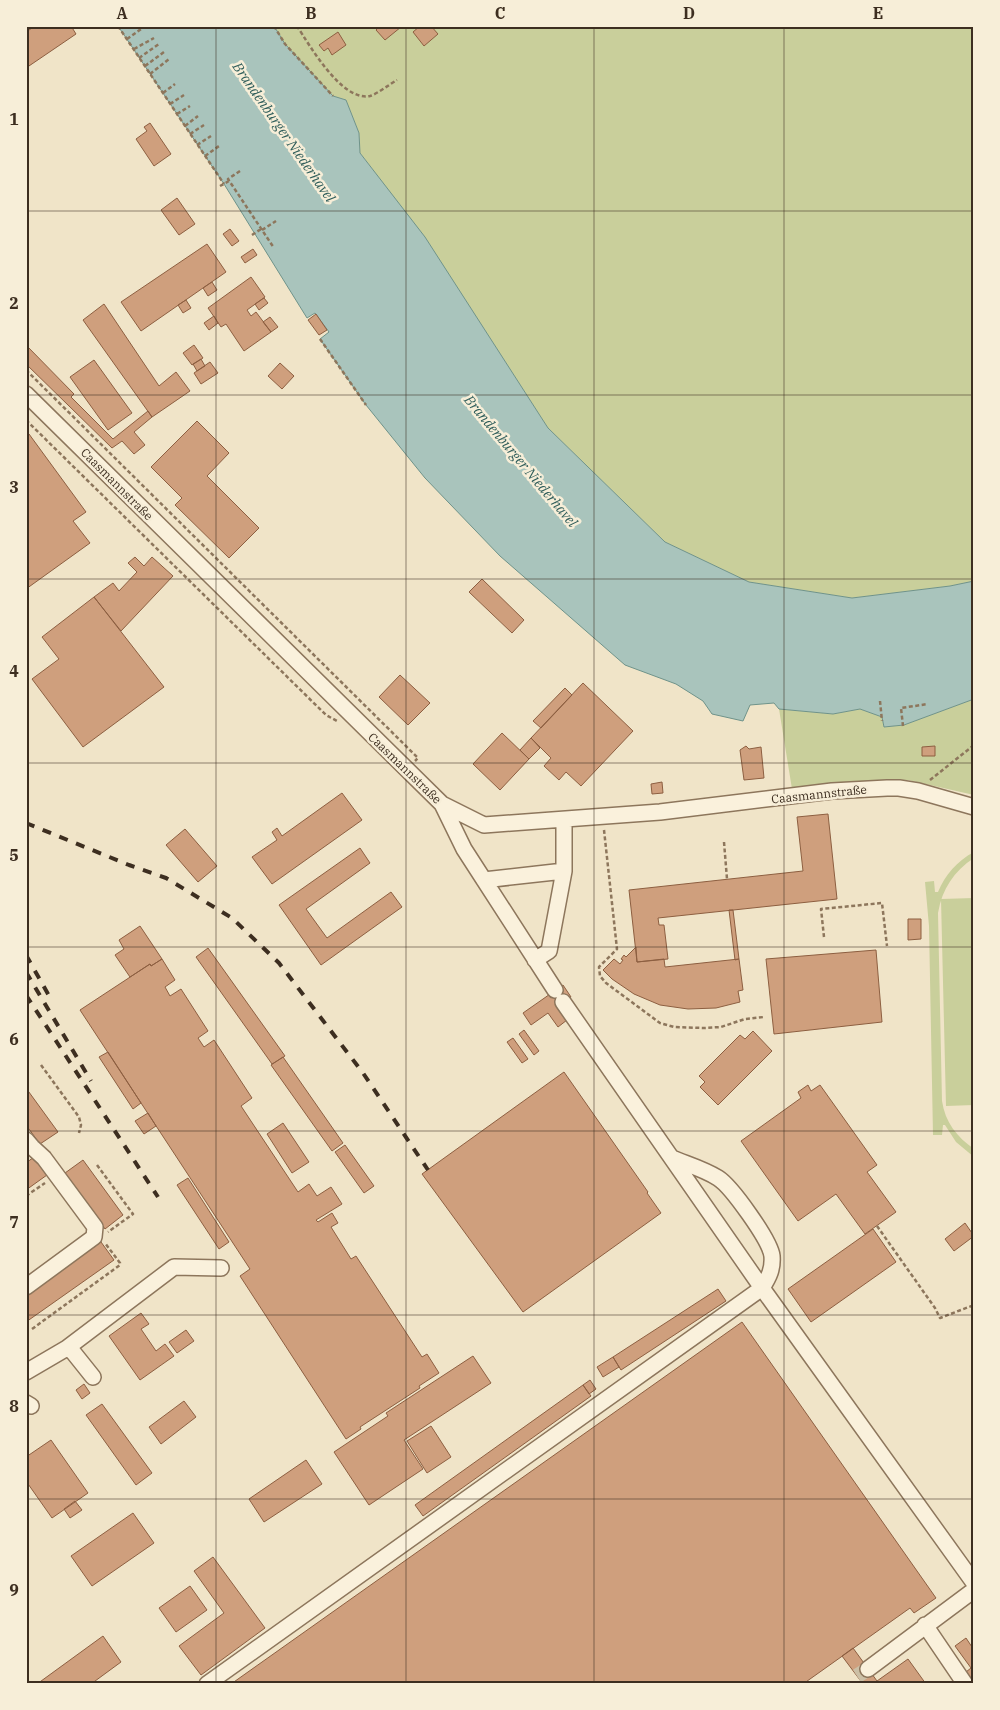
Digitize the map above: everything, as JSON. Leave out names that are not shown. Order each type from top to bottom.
[{"type":"street","name":"Caasmannstraße","points":[[26,394],[442,804],[484,825],[720,806],[832,791],[888,788],[918,791],[974,807]]},
{"type":"street","points":[[442,804],[464,849],[559,996],[762,1288],[974,1583]]},
{"type":"street","points":[[535,960],[549,951],[564,871],[564,820]]},
{"type":"street","points":[[484,880],[564,871]]},
{"type":"street","points":[[26,1140],[44,1158],[57,1175],[95,1227],[97,1234],[26,1287]]},
{"type":"street","points":[[206,1684],[762,1288],[771,1273],[772,1256],[768,1242],[728,1186],[718,1178],[672,1158]]},
{"type":"street","points":[[26,1372],[67,1348],[174,1267],[221,1268]]},
{"type":"street","points":[[67,1348],[74,1352],[93,1378]]},
{"type":"street","points":[[868,1669],[974,1590]]},
{"type":"street","points":[[925,1625],[966,1684]]},
{"type":"path","points":[[274,26],[285,44],[333,96]]},
{"type":"path","points":[[297,26],[328,73],[352,94],[370,96],[397,80]]},
{"type":"path","points":[[120,27],[126,39],[224,184]]},
{"type":"path","points":[[126,39],[141,29]]},
{"type":"path","points":[[134,49],[154,38]]},
{"type":"path","points":[[139,58],[159,44]]},
{"type":"path","points":[[145,66],[164,52]]},
{"type":"path","points":[[150,74],[169,59]]},
{"type":"path","points":[[163,93],[175,84]]},
{"type":"path","points":[[170,104],[184,95]]},
{"type":"path","points":[[177,114],[190,106]]},
{"type":"path","points":[[185,126],[198,116]]},
{"type":"path","points":[[190,134],[204,125]]},
{"type":"path","points":[[197,145],[211,136]]},
{"type":"path","points":[[205,156],[219,146]]},
{"type":"path","points":[[220,186],[240,171]]},
{"type":"path","points":[[229,180],[274,248]]},
{"type":"path","points":[[252,235],[276,221]]},
{"type":"path","points":[[320,339],[366,405]]},
{"type":"path","points":[[26,370],[418,758],[407,770]]},
{"type":"path","points":[[26,420],[326,715],[338,721]]},
{"type":"path","points":[[880,701],[882,721]]},
{"type":"path","points":[[903,726],[901,708],[928,704]]},
{"type":"path","points":[[937,773],[974,745]]},
{"type":"path","points":[[604,826],[617,949],[599,967],[600,976],[606,983],[660,1023],[668,1026],[721,1027],[745,1019],[764,1017]]},
{"type":"path","points":[[724,842],[727,879]]},
{"type":"path","points":[[824,937],[821,909],[882,902],[887,946]]},
{"type":"path","points":[[41,1065],[78,1117],[81,1125],[79,1133]]},
{"type":"path","points":[[97,1165],[133,1214],[106,1233],[97,1234]]},
{"type":"path","points":[[26,1196],[57,1175]]},
{"type":"path","points":[[31,1186],[34,1191]]},
{"type":"path","points":[[877,1226],[935,1308],[940,1318],[974,1305]]},
{"type":"path","points":[[32,1328],[120,1265],[97,1234]]},
{"type":"green space","points":[[274,26],[974,26],[974,581],[950,586],[852,598],[749,582],[665,542],[548,428],[425,238],[360,153],[359,133],[346,100],[333,96],[285,44]]},
{"type":"green space","points":[[974,699],[974,795],[908,780],[792,789],[779,709],[833,714],[860,709],[882,717],[884,727],[904,725]]},
{"type":"green space","points":[[974,852],[974,858],[950,881],[942,896],[938,913],[942,1101],[949,1122],[957,1134],[974,1149],[974,1157],[956,1142],[945,1125],[943,1125],[942,1135],[933,1135],[929,926],[925,882],[934,881],[935,892],[938,892],[952,869]]},
{"type":"green space","points":[[974,898],[974,1105],[946,1106],[941,899]]},
{"type":"water","name":"Brandenburger Niederhavel","points":[[118,26],[274,26],[285,44],[333,96],[346,100],[359,133],[360,153],[425,237],[548,428],[665,542],[749,582],[852,598],[950,586],[974,581],[974,699],[904,725],[884,727],[882,717],[860,709],[833,714],[779,709],[774,703],[750,705],[743,721],[712,714],[703,701],[676,684],[625,665],[500,556],[425,478],[366,405],[320,339],[329,332],[315,313],[307,318],[224,184]]},
{"type":"building","points":[[35,26],[71,26],[76,34],[26,68],[26,32]]},
{"type":"building","points":[[380,26],[401,27],[385,40],[376,30]]},
{"type":"building","points":[[420,26],[431,26],[438,34],[424,46],[413,32]]},
{"type":"building","points":[[338,32],[346,45],[332,55],[328,48],[324,51],[319,45]]},
{"type":"building","points":[[150,123],[171,154],[154,166],[136,139],[147,131],[144,127]]},
{"type":"building","points":[[177,198],[195,224],[179,235],[161,210]]},
{"type":"building","points":[[230,229],[239,241],[232,246],[223,234]]},
{"type":"building","points":[[207,244],[226,272],[141,331],[121,302]]},
{"type":"building","points":[[253,249],[257,255],[245,263],[241,257]]},
{"type":"building","points":[[251,277],[265,297],[247,310],[251,316],[256,312],[271,332],[244,351],[226,324],[221,327],[208,308]]},
{"type":"building","points":[[212,282],[217,290],[208,296],[203,288]]},
{"type":"building","points":[[264,298],[268,303],[259,310],[255,304]]},
{"type":"building","points":[[186,300],[191,308],[183,313],[178,305]]},
{"type":"building","points":[[104,304],[159,386],[176,372],[190,391],[152,417],[83,320]]},
{"type":"building","points":[[316,314],[327,330],[319,335],[308,320]]},
{"type":"building","points":[[214,316],[218,323],[209,330],[204,323]]},
{"type":"building","points":[[270,317],[278,327],[271,332],[263,322]]},
{"type":"building","points":[[26,345],[74,394],[71,397],[113,439],[148,411],[152,417],[134,432],[145,445],[134,454],[122,441],[112,448],[26,364]]},
{"type":"building","points":[[194,345],[203,358],[192,365],[183,353]]},
{"type":"building","points":[[201,359],[205,366],[197,371],[193,364]]},
{"type":"building","points":[[94,360],[132,413],[108,430],[70,377]]},
{"type":"building","points":[[210,362],[218,373],[201,384],[194,373]]},
{"type":"building","points":[[280,363],[294,376],[282,389],[268,376]]},
{"type":"building","points":[[197,421],[229,453],[207,476],[259,528],[229,558],[175,505],[182,498],[151,467]]},
{"type":"building","points":[[29,434],[86,512],[73,521],[90,543],[26,589],[26,437]]},
{"type":"building","points":[[135,557],[144,566],[152,557],[173,576],[121,631],[94,597],[113,583],[119,591],[137,572],[128,563]]},
{"type":"building","points":[[482,579],[524,620],[512,633],[469,592]]},
{"type":"building","points":[[94,597],[164,687],[83,747],[32,679],[59,659],[42,637]]},
{"type":"building","points":[[400,675],[430,703],[408,725],[379,697]]},
{"type":"building","points":[[583,683],[633,731],[581,786],[566,772],[559,780],[544,766],[551,758],[531,738]]},
{"type":"building","points":[[565,688],[572,695],[541,728],[533,721]]},
{"type":"building","points":[[502,733],[529,759],[500,790],[473,764]]},
{"type":"building","points":[[531,738],[540,748],[529,759],[520,750]]},
{"type":"building","points":[[746,746],[749,749],[761,747],[764,778],[744,780],[740,750]]},
{"type":"building","points":[[935,746],[935,756],[922,756],[922,747]]},
{"type":"building","points":[[662,782],[663,793],[652,794],[651,784]]},
{"type":"building","points":[[342,793],[362,820],[272,884],[252,857],[277,840],[272,832],[277,828],[282,836]]},
{"type":"building","points":[[828,814],[837,899],[658,918],[659,925],[664,925],[668,959],[637,962],[629,890],[803,871],[797,817]]},
{"type":"building","points":[[185,829],[217,866],[198,882],[166,845]]},
{"type":"building","points":[[360,848],[370,863],[306,909],[327,938],[391,892],[402,907],[321,965],[279,905]]},
{"type":"building","points":[[729,910],[733,910],[739,959],[735,960]]},
{"type":"building","points":[[908,919],[921,919],[921,939],[908,940]]},
{"type":"building","points":[[140,926],[162,959],[151,966],[150,964],[130,977],[115,955],[124,949],[119,940]]},
{"type":"building","points":[[636,947],[637,962],[664,959],[665,967],[739,959],[743,990],[738,991],[740,1002],[716,1008],[688,1009],[660,1005],[634,994],[612,979],[603,970],[614,959],[620,964],[624,955],[626,957]]},
{"type":"building","points":[[208,948],[285,1056],[272,1064],[196,957]]},
{"type":"building","points":[[876,950],[882,1022],[774,1034],[766,959]]},
{"type":"building","points":[[162,959],[175,980],[165,987],[170,996],[181,989],[208,1031],[198,1038],[204,1047],[214,1040],[252,1098],[241,1106],[298,1192],[309,1184],[317,1196],[331,1187],[342,1204],[316,1220],[318,1222],[332,1213],[338,1223],[331,1227],[351,1259],[356,1256],[422,1357],[427,1354],[439,1373],[419,1386],[420,1388],[360,1427],[361,1429],[346,1439],[240,1276],[250,1269],[80,1010],[150,964],[151,966]]},
{"type":"building","points":[[563,985],[571,997],[557,1007],[567,1020],[558,1027],[548,1013],[531,1025],[523,1013]]},
{"type":"building","points":[[524,1030],[539,1051],[534,1055],[519,1034]]},
{"type":"building","points":[[753,1031],[772,1051],[718,1105],[700,1087],[705,1082],[699,1076],[740,1035],[745,1039]]},
{"type":"building","points":[[513,1038],[528,1059],[522,1063],[507,1042]]},
{"type":"building","points":[[108,1052],[141,1103],[133,1109],[99,1057]]},
{"type":"building","points":[[283,1057],[343,1143],[332,1151],[271,1065]]},
{"type":"building","points":[[564,1072],[661,1213],[523,1312],[422,1174]]},
{"type":"building","points":[[808,1085],[811,1091],[820,1085],[877,1165],[867,1172],[896,1212],[865,1234],[836,1194],[798,1221],[741,1141],[801,1098],[798,1092]]},
{"type":"building","points":[[26,1088],[58,1132],[40,1144],[26,1125]]},
{"type":"building","points":[[148,1113],[156,1126],[144,1134],[135,1121]]},
{"type":"building","points":[[283,1123],[309,1162],[292,1173],[267,1134]]},
{"type":"building","points":[[345,1145],[374,1186],[364,1193],[335,1152]]},
{"type":"building","points":[[34,1157],[47,1175],[26,1190],[26,1163]]},
{"type":"building","points":[[83,1160],[123,1215],[105,1229],[65,1173]]},
{"type":"building","points":[[188,1178],[229,1242],[219,1249],[177,1185]]},
{"type":"building","points":[[965,1223],[974,1236],[954,1251],[945,1239]]},
{"type":"building","points":[[873,1229],[896,1262],[811,1322],[788,1289]]},
{"type":"building","points":[[101,1242],[114,1260],[26,1322],[26,1295]]},
{"type":"building","points":[[718,1289],[726,1301],[621,1370],[613,1357]]},
{"type":"building","points":[[141,1313],[149,1324],[141,1329],[156,1351],[165,1344],[174,1356],[140,1380],[109,1336]]},
{"type":"building","points":[[742,1322],[936,1598],[914,1613],[910,1608],[803,1684],[231,1684]]},
{"type":"building","points":[[186,1330],[194,1341],[177,1353],[169,1342]]},
{"type":"building","points":[[473,1356],[491,1383],[404,1440],[423,1469],[369,1505],[334,1452],[388,1416],[386,1413]]},
{"type":"building","points":[[613,1357],[619,1367],[603,1377],[597,1367]]},
{"type":"building","points":[[590,1380],[596,1389],[589,1394],[583,1385]]},
{"type":"building","points":[[84,1384],[90,1393],[82,1399],[76,1390]]},
{"type":"building","points":[[583,1385],[591,1396],[423,1516],[415,1505]]},
{"type":"building","points":[[184,1401],[196,1417],[161,1444],[149,1427]]},
{"type":"building","points":[[102,1404],[152,1473],[136,1485],[86,1415]]},
{"type":"building","points":[[431,1426],[451,1457],[427,1473],[407,1441]]},
{"type":"building","points":[[51,1440],[88,1493],[52,1518],[26,1481],[26,1457]]},
{"type":"building","points":[[306,1460],[322,1484],[264,1522],[249,1499]]},
{"type":"building","points":[[75,1501],[82,1510],[70,1518],[64,1509]]},
{"type":"building","points":[[133,1513],[154,1543],[92,1586],[71,1556]]},
{"type":"building","points":[[213,1557],[265,1628],[201,1675],[179,1646],[224,1613],[194,1571]]},
{"type":"building","points":[[190,1586],[207,1610],[176,1632],[159,1608]]},
{"type":"building","points":[[103,1636],[121,1662],[91,1684],[37,1684]]},
{"type":"building","points":[[966,1638],[974,1650],[974,1682],[966,1672],[971,1668],[955,1646]]},
{"type":"building","points":[[853,1648],[877,1681],[873,1684],[863,1684],[842,1656]]},
{"type":"building","points":[[908,1659],[926,1684],[873,1684],[877,1681]]},
{"type":"tunnel","points":[[857,1676],[868,1669]]},
{"type":"railway","points":[[26,823],[166,878],[232,918],[279,963],[363,1073],[428,1170]]},
{"type":"railway","points":[[26,955],[52,1001]]},
{"type":"railway","points":[[26,972],[91,1081]]},
{"type":"railway","points":[[26,995],[158,1197]]}]
